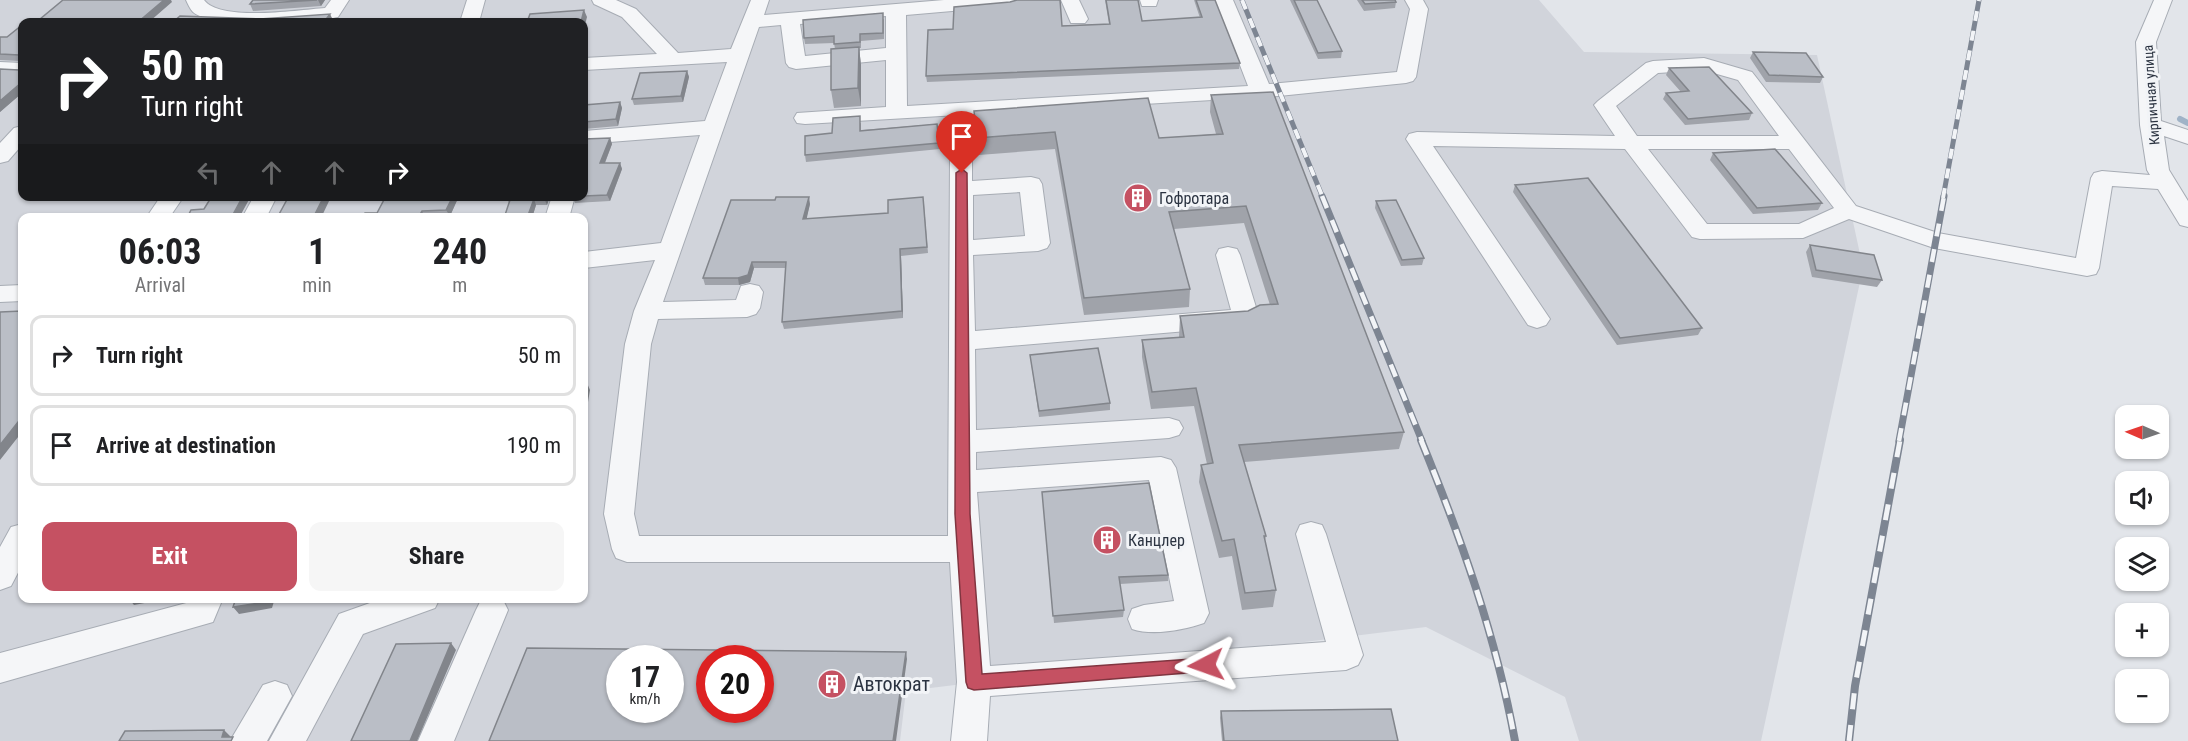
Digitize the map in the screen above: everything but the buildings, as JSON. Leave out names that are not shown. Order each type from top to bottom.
[{"type":"street","points":[[195,0],[201,9],[230,18]]},
{"type":"street","points":[[263,18],[331,13],[340,0]]},
{"type":"street","points":[[471,18],[476,0]]},
{"type":"street","points":[[601,0],[628,13],[672,58]]},
{"type":"street","points":[[756,11],[799,0]]},
{"type":"street","points":[[756,11],[790,19],[1010,0]]},
{"type":"street","points":[[1070,0],[1078,19]]},
{"type":"street","points":[[1224,0],[1260,91]]},
{"type":"street","points":[[805,118],[1260,91],[1406,77],[1419,9],[1414,0]]},
{"type":"street","name":"Кирпичная улица","points":[[2163,0],[2146,42],[2151,125],[2158,170],[2188,220]]},
{"type":"street","points":[[896,9],[897,112]]},
{"type":"street","points":[[756,11],[647,311],[638,344],[619,514],[627,549],[965,549]]},
{"type":"street","points":[[790,19],[796,63],[896,53]]},
{"type":"street","points":[[588,64],[739,55]]},
{"type":"street","points":[[1848,211],[1803,231],[1700,232],[1631,143],[1605,105],[1653,67],[1704,64],[1745,76],[1848,211],[1934,240],[2087,268],[2102,178],[2166,183]]},
{"type":"street","points":[[0,68],[18,69]]},
{"type":"street","points":[[2151,125],[2188,137]]},
{"type":"street","points":[[588,137],[715,127]]},
{"type":"street","points":[[1537,319],[1416,139],[1631,143],[1795,142]]},
{"type":"street","points":[[0,156],[18,140]]},
{"type":"street","points":[[961,157],[962,482],[974,682],[969,741]]},
{"type":"street","points":[[962,189],[1031,184],[1038,243],[962,248]]},
{"type":"street","points":[[588,260],[671,250]]},
{"type":"street","points":[[962,341],[1246,317],[1228,255]]},
{"type":"street","points":[[647,311],[747,308],[750,292]]},
{"type":"street","points":[[0,294],[18,293]]},
{"type":"street","points":[[963,442],[1169,428]]},
{"type":"street","points":[[962,482],[1161,468],[1193,613],[1144,620]]},
{"type":"street","points":[[974,682],[1346,655],[1311,534]]},
{"type":"street","points":[[0,577],[18,543]]},
{"type":"street","points":[[0,668],[202,612],[205,603]]},
{"type":"street","points":[[287,741],[351,624],[410,603]]},
{"type":"street","points":[[436,741],[492,610]]},
{"type":"street","points":[[248,741],[275,696]]},
{"type":"shaded area","points":[[0,0],[1539,0],[1584,52],[1817,55],[1863,268],[1761,741],[1579,741],[1565,697],[1426,627],[906,691],[900,741],[0,741]]},
{"type":"waterway","points":[[2180,119],[2188,123]]},
{"type":"railway","points":[[1242,0],[1323,198]]},
{"type":"railway","points":[[1943,198],[1979,0]]},
{"type":"railway","points":[[1322,196],[1422,441]]},
{"type":"railway","points":[[1899,441],[1944,196]]},
{"type":"railway","points":[[1421,440],[1476,588],[1498,663],[1515,741]]},
{"type":"railway","points":[[1849,741],[1855,686],[1900,440]]},
{"type":"place","name":"Гофротара","points":[[1138,198]]},
{"type":"place","name":"Канцлер","points":[[1107,540]]},
{"type":"place","name":"Автократ","points":[[832,684]]},
{"type":"route","points":[[962,173],[962,514],[974,682],[1206,665]]}]
